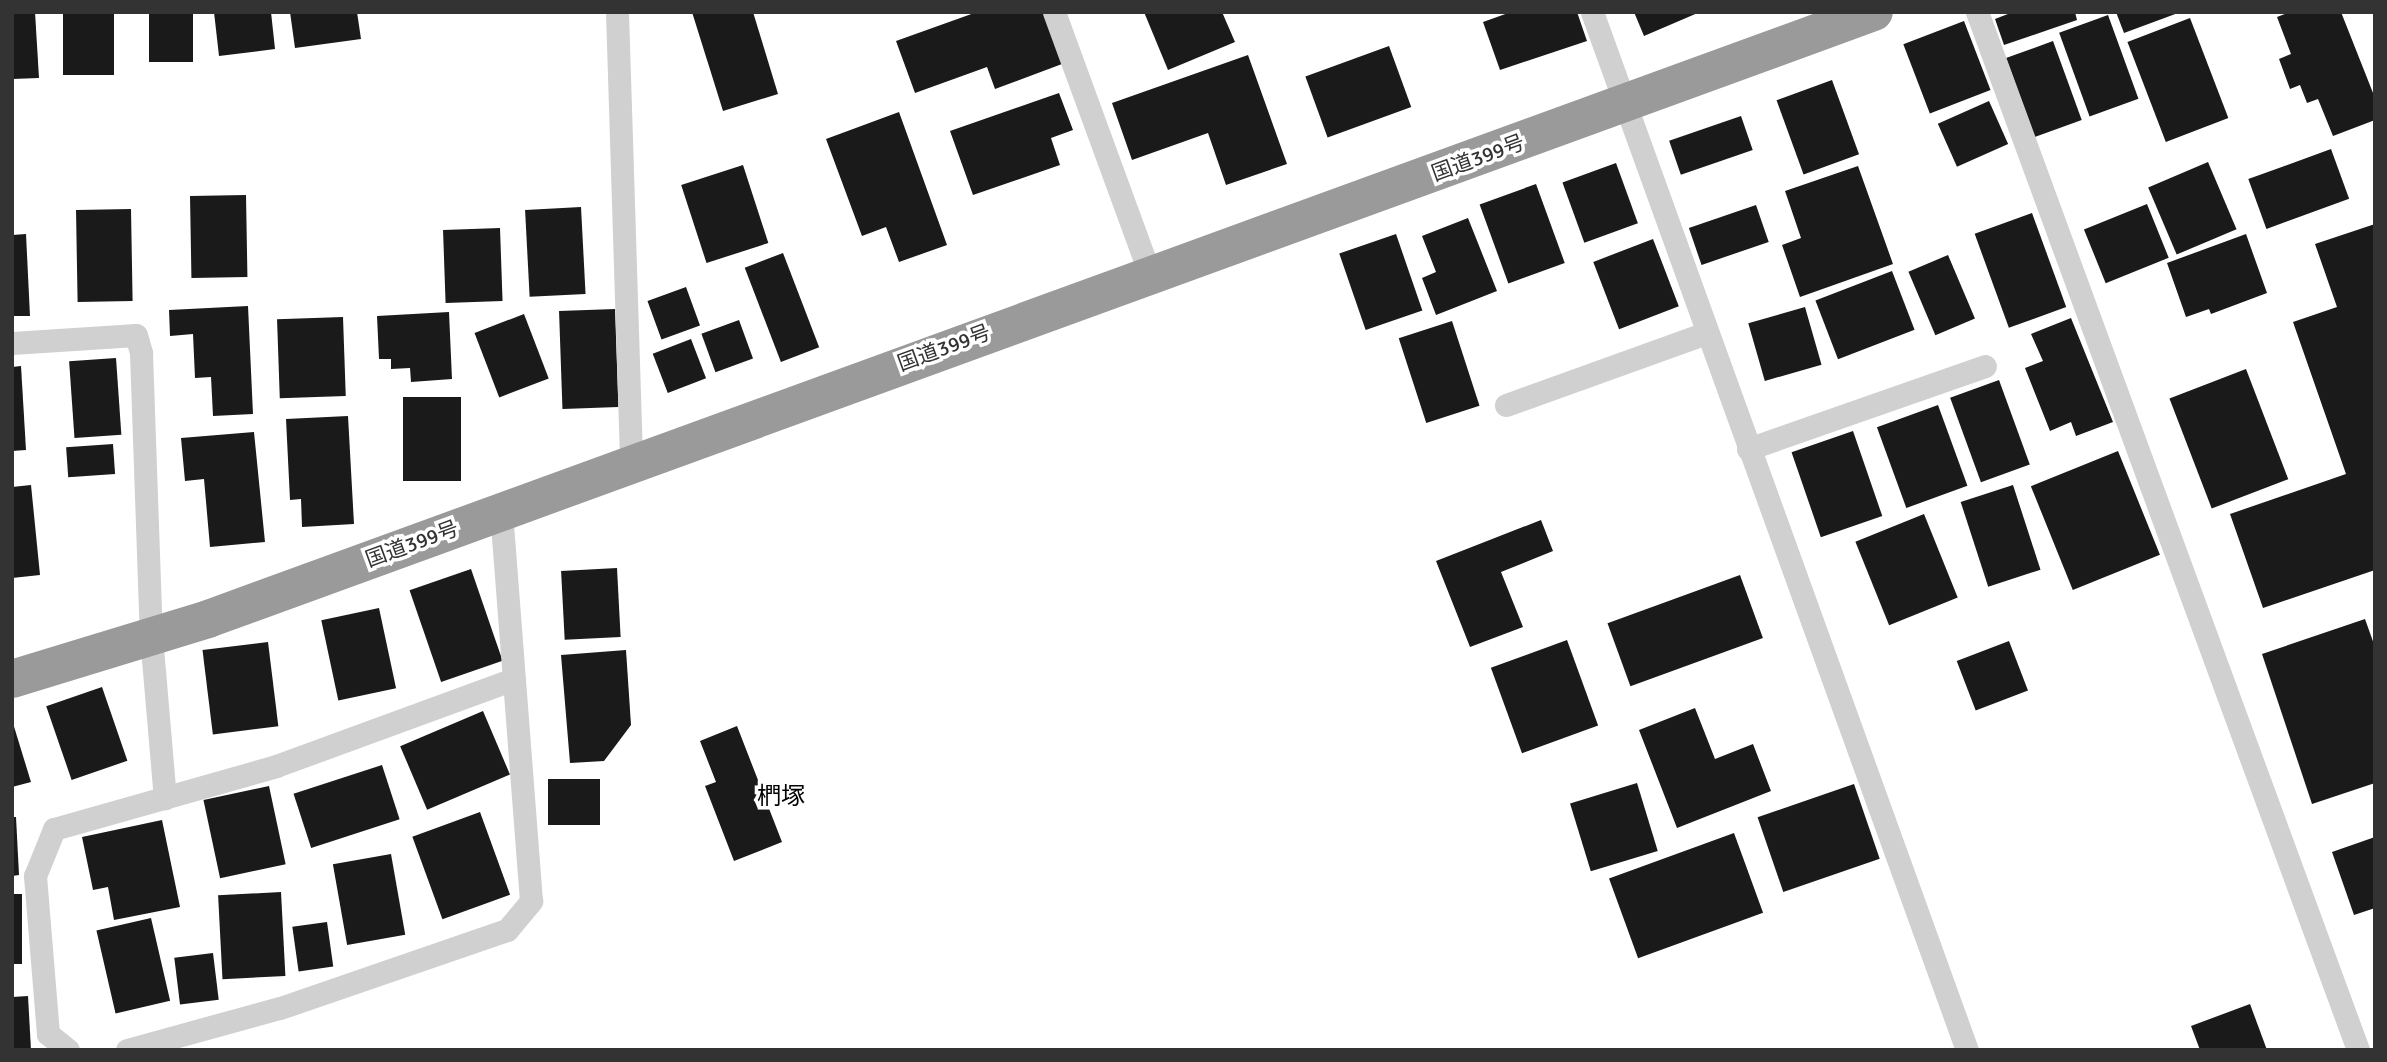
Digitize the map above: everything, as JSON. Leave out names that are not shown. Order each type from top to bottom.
[{"type":"highway","name":"国道399号","points":[[12,679],[151,636],[501,512],[1626,105],[1874,12]]},
{"type":"lane","points":[[617,12],[631,465]]},
{"type":"lane","points":[[1054,12],[1150,275]]},
{"type":"lane","points":[[1592,12],[1967,1050]]},
{"type":"lane","points":[[1977,12],[2358,1050]]},
{"type":"lane","points":[[1506,405],[1706,333]]},
{"type":"lane","points":[[12,343],[135,335],[141,353],[151,636],[165,798]]},
{"type":"lane","points":[[1748,449],[1984,366]]},
{"type":"lane","points":[[127,1050],[280,1008],[507,930],[531,901],[501,512]]},
{"type":"lane","points":[[68,1050],[48,1034],[35,876],[54,829],[276,766],[514,679]]},
{"type":"building","points":[[12,12],[35,12],[39,78],[12,79]]},
{"type":"building","points":[[63,12],[114,12],[114,75],[63,75]]},
{"type":"building","points":[[149,12],[193,12],[193,62],[149,62]]},
{"type":"building","points":[[214,12],[271,12],[275,49],[219,56]]},
{"type":"building","points":[[290,12],[357,12],[361,39],[295,48]]},
{"type":"building","points":[[692,12],[753,12],[778,94],[723,111]]},
{"type":"building","points":[[977,12],[1044,12],[1062,64],[995,89],[987,67],[915,93],[896,41]]},
{"type":"building","points":[[1144,12],[1222,12],[1235,42],[1168,70]]},
{"type":"building","points":[[1511,12],[1577,12],[1587,41],[1500,70],[1483,22]]},
{"type":"building","points":[[1634,12],[1700,12],[1644,36]]},
{"type":"building","points":[[2013,12],[2075,12],[2077,20],[2004,45],[1995,19]]},
{"type":"building","points":[[2116,12],[2178,12],[2178,13],[2124,33]]},
{"type":"building","points":[[2290,12],[2341,12],[2375,98],[2375,120],[2333,136],[2318,99],[2307,103],[2300,85],[2290,89],[2279,59],[2291,54],[2277,17]]},
{"type":"building","points":[[2108,15],[2138,99],[2090,116],[2059,33]]},
{"type":"building","points":[[2190,18],[2228,118],[2166,142],[2127,42]]},
{"type":"building","points":[[1964,21],[1991,90],[1930,113],[1903,44]]},
{"type":"building","points":[[2053,41],[2082,120],[2035,137],[2006,58]]},
{"type":"building","points":[[1389,46],[1411,107],[1328,138],[1305,76]]},
{"type":"building","points":[[1248,55],[1287,164],[1226,185],[1208,133],[1132,160],[1112,103]]},
{"type":"building","points":[[1832,80],[1859,154],[1804,174],[1777,100]]},
{"type":"building","points":[[1059,93],[1073,130],[1051,138],[1060,165],[973,195],[950,131]]},
{"type":"building","points":[[1989,101],[2008,144],[1957,167],[1938,124]]},
{"type":"building","points":[[899,112],[947,245],[899,262],[886,227],[862,236],[826,139]]},
{"type":"building","points":[[1741,116],[1753,150],[1681,175],[1669,141]]},
{"type":"building","points":[[2331,149],[2349,199],[2266,229],[2248,179]]},
{"type":"building","points":[[2208,162],[2237,229],[2177,255],[2148,187]]},
{"type":"building","points":[[1616,163],[1638,223],[1584,243],[1562,182]]},
{"type":"building","points":[[743,165],[768,243],[707,263],[681,185]]},
{"type":"building","points":[[1858,166],[1893,264],[1800,297],[1782,245],[1801,238],[1785,191]]},
{"type":"building","points":[[1536,184],[1565,263],[1508,283],[1480,205]]},
{"type":"building","points":[[246,195],[247,277],[191,278],[190,196]]},
{"type":"building","points":[[2147,204],[2169,258],[2106,283],[2084,229]]},
{"type":"building","points":[[1756,205],[1769,242],[1702,265],[1689,228]]},
{"type":"building","points":[[581,207],[586,294],[530,297],[525,210]]},
{"type":"building","points":[[131,209],[133,301],[78,302],[76,210]]},
{"type":"building","points":[[2032,213],[2066,307],[2009,328],[1975,234]]},
{"type":"building","points":[[1468,218],[1497,291],[1436,315],[1422,278],[1436,272],[1422,236]]},
{"type":"building","points":[[2375,224],[2375,570],[2263,608],[2230,514],[2346,474],[2293,322],[2337,307],[2315,244]]},
{"type":"building","points":[[500,228],[503,301],[446,303],[443,230]]},
{"type":"building","points":[[26,234],[30,316],[12,316],[12,235]]},
{"type":"building","points":[[1396,234],[1422,311],[1366,330],[1339,254]]},
{"type":"building","points":[[2246,234],[2267,293],[2211,314],[2209,309],[2186,317],[2167,263]]},
{"type":"building","points":[[1653,239],[1679,306],[1619,329],[1593,262]]},
{"type":"building","points":[[783,253],[819,347],[781,362],[745,268]]},
{"type":"building","points":[[1948,255],[1975,319],[1935,335],[1908,272]]},
{"type":"building","points":[[1892,271],[1915,330],[1838,359],[1815,300]]},
{"type":"building","points":[[686,287],[700,326],[661,340],[647,301]]},
{"type":"building","points":[[248,306],[253,414],[213,416],[211,377],[195,378],[193,334],[170,336],[169,310]]},
{"type":"building","points":[[1805,307],[1822,365],[1765,381],[1748,323]]},
{"type":"building","points":[[615,309],[618,407],[562,409],[559,311]]},
{"type":"building","points":[[449,312],[452,379],[411,382],[410,368],[391,369],[391,359],[379,359],[377,316]]},
{"type":"building","points":[[524,314],[549,378],[499,397],[475,333]]},
{"type":"building","points":[[343,317],[346,396],[280,398],[277,319]]},
{"type":"building","points":[[2071,318],[2113,422],[2076,436],[2071,422],[2050,431],[2025,368],[2043,361],[2031,334]]},
{"type":"building","points":[[739,320],[753,359],[715,372],[701,334]]},
{"type":"building","points":[[1452,321],[1480,406],[1426,423],[1399,338]]},
{"type":"building","points":[[691,339],[706,378],[668,393],[653,354]]},
{"type":"building","points":[[116,358],[121,435],[74,438],[69,361]]},
{"type":"building","points":[[21,366],[26,450],[12,451],[12,367]]},
{"type":"building","points":[[2246,369],[2288,479],[2212,509],[2169,398]]},
{"type":"building","points":[[1999,380],[2030,465],[1981,482],[1950,398]]},
{"type":"building","points":[[403,397],[461,397],[461,481],[403,481]]},
{"type":"building","points":[[1938,405],[1967,486],[1906,508],[1877,427]]},
{"type":"building","points":[[348,416],[354,524],[302,527],[301,499],[290,500],[286,419]]},
{"type":"building","points":[[1853,431],[1882,516],[1821,537],[1792,452]]},
{"type":"building","points":[[254,432],[265,542],[210,547],[204,479],[185,481],[181,438]]},
{"type":"building","points":[[113,444],[115,474],[68,477],[66,447]]},
{"type":"building","points":[[2118,451],[2160,555],[2073,590],[2031,486]]},
{"type":"building","points":[[31,485],[40,575],[12,578],[12,487]]},
{"type":"building","points":[[2013,485],[2041,570],[1988,587],[1961,502]]},
{"type":"building","points":[[1924,514],[1958,597],[1889,625],[1855,542]]},
{"type":"building","points":[[1541,520],[1553,551],[1501,572],[1523,627],[1470,647],[1436,561]]},
{"type":"building","points":[[617,568],[621,637],[565,640],[561,571]]},
{"type":"building","points":[[471,569],[503,661],[441,682],[410,590]]},
{"type":"building","points":[[1740,575],[1763,638],[1630,686],[1608,623]]},
{"type":"building","points":[[379,608],[396,688],[338,700],[321,620]]},
{"type":"building","points":[[2365,619],[2375,647],[2375,783],[2312,804],[2262,654]]},
{"type":"building","points":[[1567,640],[1598,726],[1522,753],[1491,668]]},
{"type":"building","points":[[2009,641],[2028,690],[1976,711],[1957,661]]},
{"type":"building","points":[[268,642],[278,726],[213,734],[202,650]]},
{"type":"building","points":[[626,650],[631,725],[604,761],[570,763],[561,655]]},
{"type":"building","points":[[102,687],[127,761],[72,780],[46,706]]},
{"type":"building","points":[[1695,708],[1715,759],[1753,744],[1771,791],[1677,828],[1639,730]]},
{"type":"building","points":[[483,711],[510,775],[427,810],[400,746]]},
{"type":"building","points":[[12,720],[31,782],[12,787]]},
{"type":"building","points":[[737,726],[782,842],[734,861],[705,786],[716,782],[700,741]]},
{"type":"building","points":[[382,765],[400,819],[311,848],[294,794]]},
{"type":"building","points":[[548,779],[600,779],[600,825],[548,825]]},
{"type":"building","points":[[1637,783],[1658,851],[1591,871],[1570,803]]},
{"type":"building","points":[[1854,784],[1880,859],[1783,892],[1758,817]]},
{"type":"building","points":[[269,786],[286,864],[220,878],[203,800]]},
{"type":"building","points":[[480,812],[510,895],[442,919],[412,837]]},
{"type":"building","points":[[12,817],[16,817],[19,875],[12,876]]},
{"type":"building","points":[[162,820],[180,907],[114,920],[108,887],[93,890],[82,837]]},
{"type":"building","points":[[1734,833],[1763,913],[1638,958],[1609,878]]},
{"type":"building","points":[[2375,837],[2375,908],[2354,915],[2332,852]]},
{"type":"building","points":[[391,854],[405,935],[347,945],[333,864]]},
{"type":"building","points":[[281,892],[285,976],[222,979],[218,895]]},
{"type":"building","points":[[12,894],[22,894],[22,964],[12,964]]},
{"type":"building","points":[[151,918],[170,1001],[116,1013],[96,931]]},
{"type":"building","points":[[327,922],[333,967],[299,971],[292,927]]},
{"type":"building","points":[[213,953],[219,1000],[180,1004],[174,958]]},
{"type":"building","points":[[28,996],[31,1050],[12,1050],[12,997]]},
{"type":"building","points":[[2250,1004],[2267,1050],[2200,1050],[2191,1026]]},
{"type":"district","name":"椚塚","points":[[781,797]]}]
